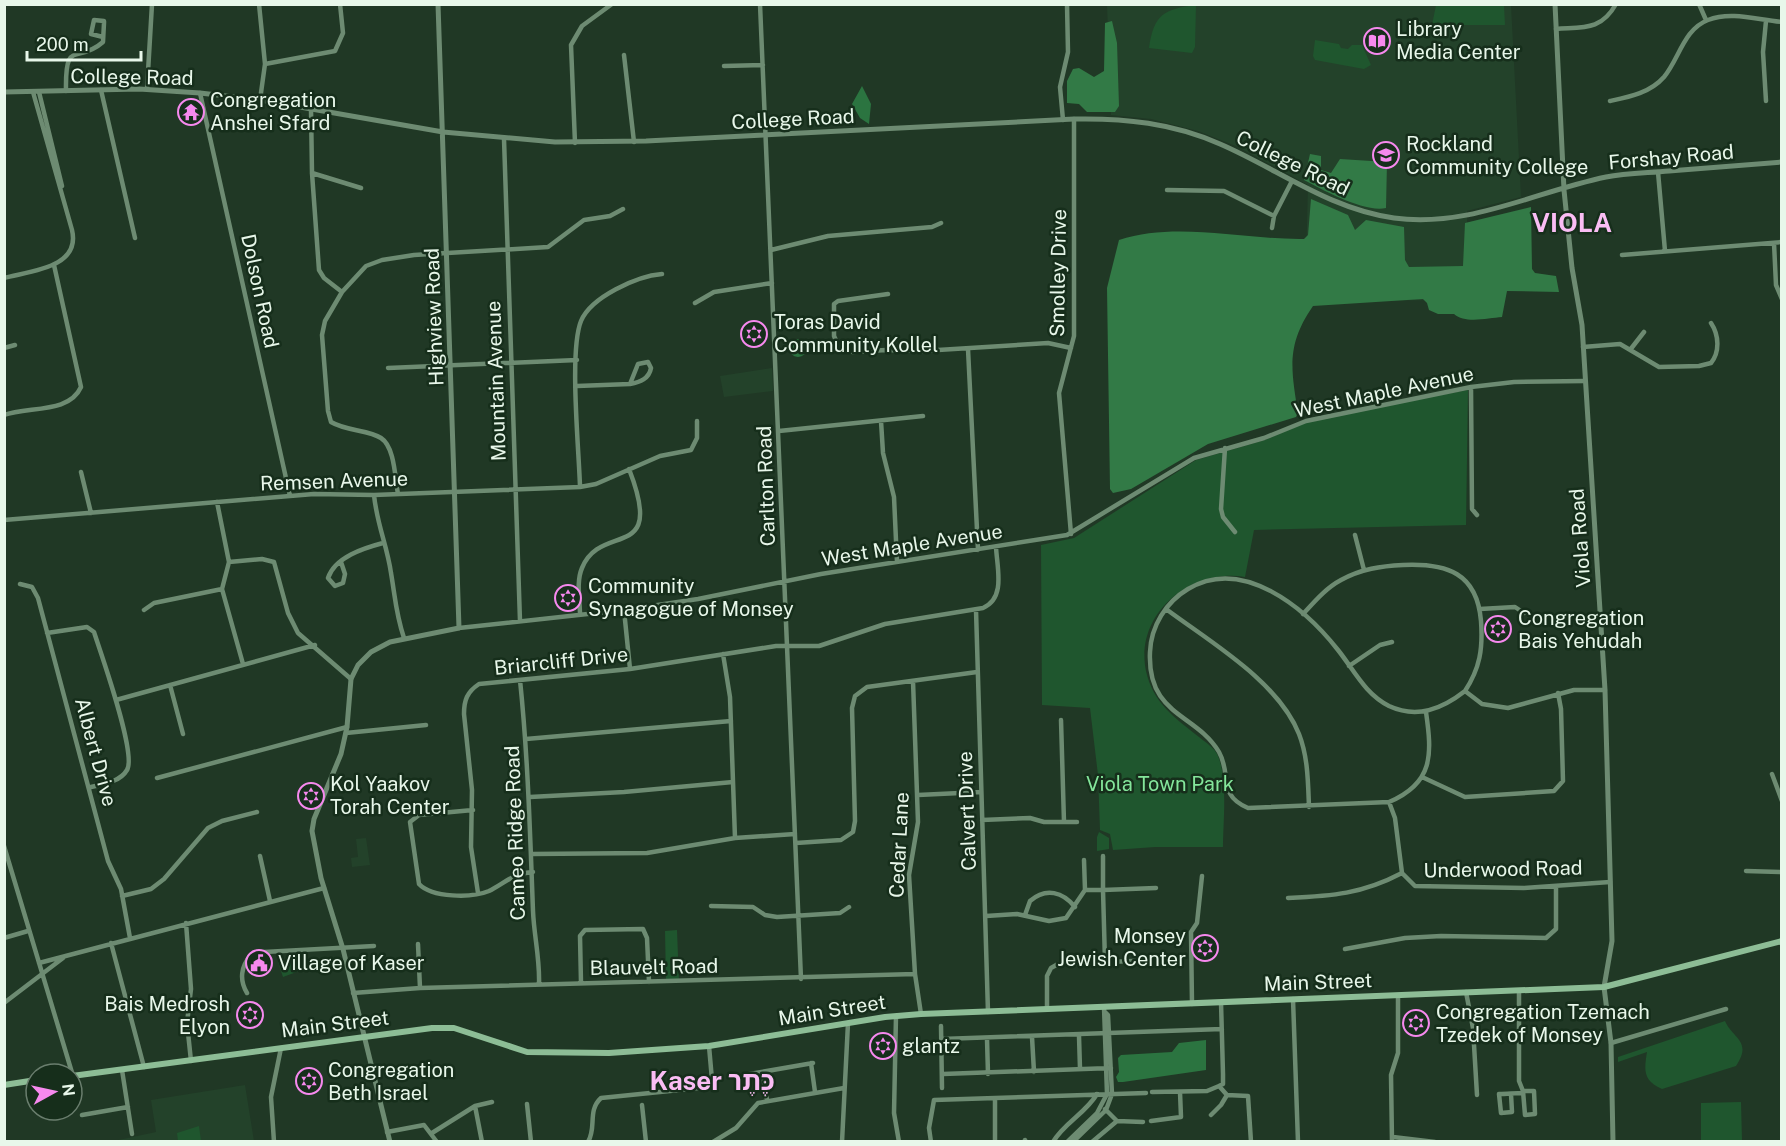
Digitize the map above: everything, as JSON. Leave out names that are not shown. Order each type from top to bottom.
[{"type":"main road","name":"Main Street","points":[[84,1075],[444,1027],[527,1052],[619,1053],[709,1046],[848,1023],[921,1014],[1047,1009],[1104,1010],[1221,1002],[1604,987],[1782,941]]},
{"type":"main road","points":[[4,1085],[24,1082]]},
{"type":"street","points":[[147,89],[152,4]]},
{"type":"street","points":[[259,4],[265,64],[260,100]]},
{"type":"street","points":[[265,64],[335,51],[343,33],[340,4]]},
{"type":"street","name":"Highview Road","points":[[438,4],[452,366],[459,628]]},
{"type":"street","points":[[575,143],[571,45],[582,26],[608,10],[612,4]]},
{"type":"street","name":"Carlton Road","points":[[760,4],[801,979]]},
{"type":"street","points":[[1063,120],[1060,87],[1068,52],[1067,4]]},
{"type":"street","name":"Viola Road","points":[[1555,4],[1564,190],[1583,347],[1605,690],[1612,941],[1604,987],[1611,1043],[1613,1142]]},
{"type":"street","points":[[1556,29],[1596,25],[1604,21],[1616,4]]},
{"type":"street","points":[[1699,4],[1707,21]]},
{"type":"street","points":[[1610,101],[1635,95],[1654,86],[1671,67],[1687,37],[1707,21],[1740,16],[1782,22]]},
{"type":"street","points":[[1766,21],[1763,52],[1766,101]]},
{"type":"street","points":[[66,91],[66,70],[70,59],[76,53],[100,45],[103,37]]},
{"type":"street","points":[[624,55],[633,142]]},
{"type":"street","points":[[724,66],[763,65]]},
{"type":"street","name":"College Road","points":[[4,92],[147,89],[200,93],[260,100],[443,132],[504,139],[575,143],[1063,120],[1140,122],[1186,132],[1226,147],[1349,208],[1381,216],[1412,219],[1468,216],[1564,190]]},
{"type":"street","points":[[101,90],[135,238]]},
{"type":"street","points":[[4,278],[54,265],[69,255],[73,245],[73,235],[65,204],[36,110],[36,92]]},
{"type":"street","name":"Dolson Road","points":[[200,93],[290,496]]},
{"type":"street","points":[[311,109],[312,173],[319,270],[324,278],[342,292]]},
{"type":"street","name":"Smolley Drive","points":[[1071,534],[1059,393],[1071,348],[1075,320],[1074,120]]},
{"type":"street","name":"Mountain Avenue","points":[[504,139],[520,621]]},
{"type":"street","name":"Forshay Road","points":[[1564,190],[1607,177],[1782,162]]},
{"type":"street","points":[[1658,172],[1665,251]]},
{"type":"street","points":[[312,173],[361,188]]},
{"type":"street","points":[[1272,228],[1274,216],[1292,181]]},
{"type":"street","points":[[1167,190],[1224,191],[1274,216]]},
{"type":"street","points":[[398,494],[386,443],[380,437],[340,428],[331,422],[328,411],[322,335],[325,321],[342,292],[366,266],[382,260],[548,247],[584,220],[610,216],[623,208]]},
{"type":"street","points":[[771,250],[828,236],[923,228],[941,223]]},
{"type":"street","points":[[1622,255],[1782,242]]},
{"type":"street","points":[[1774,243],[1776,285],[1782,298]]},
{"type":"street","points":[[4,415],[25,409],[64,404],[72,401],[81,387],[54,265]]},
{"type":"street","points":[[580,487],[577,360],[578,332],[582,318],[595,303],[638,278],[662,274]]},
{"type":"street","points":[[695,303],[721,290],[772,283]]},
{"type":"street","points":[[888,294],[838,301],[834,304],[834,336],[840,349],[853,352],[968,349],[1048,343],[1071,348]]},
{"type":"street","points":[[1583,347],[1620,344],[1659,368],[1707,365],[1717,353],[1716,334],[1711,323]]},
{"type":"street","points":[[1630,350],[1644,332]]},
{"type":"street","points":[[4,348],[15,345]]},
{"type":"street","points":[[968,349],[978,550]]},
{"type":"street","points":[[388,368],[577,360]]},
{"type":"street","points":[[577,386],[630,384],[640,381],[650,374],[651,368],[648,362],[639,364],[630,384]]},
{"type":"street","name":"West Maple Avenue","points":[[351,679],[358,665],[371,652],[404,638],[459,628],[624,610],[1071,534],[1194,458],[1264,438],[1315,418],[1472,387],[1514,382],[1585,381]]},
{"type":"street","points":[[1472,387],[1472,509],[1477,515]]},
{"type":"street","points":[[779,432],[923,416]]},
{"type":"street","name":"Remsen Avenue","points":[[4,520],[290,496],[580,487],[596,484],[660,456],[691,450],[697,438],[697,421]]},
{"type":"street","points":[[881,421],[883,453],[894,497],[897,562]]},
{"type":"street","points":[[1225,448],[1221,509],[1223,517],[1235,532]]},
{"type":"street","points":[[580,615],[580,577],[583,566],[600,549],[628,536],[640,521],[640,497],[629,469]]},
{"type":"street","points":[[81,472],[92,513]]},
{"type":"street","points":[[374,495],[377,526],[392,573],[395,610],[404,638]]},
{"type":"street","points":[[217,502],[229,562],[222,589],[243,664]]},
{"type":"street","points":[[1355,535],[1364,570]]},
{"type":"street","points":[[341,562],[345,579],[343,583],[335,586],[330,582],[330,574],[341,562],[361,549],[383,543]]},
{"type":"street","points":[[976,610],[992,603],[996,596],[996,547]]},
{"type":"street","points":[[229,562],[262,559],[274,562],[292,622],[298,633],[315,645],[351,679],[341,754],[314,819],[312,831],[324,888],[343,949],[390,1142]]},
{"type":"street","points":[[1304,614],[1320,596],[1339,581],[1364,570],[1387,566],[1441,566],[1463,579],[1474,592],[1480,609],[1482,654],[1479,666],[1465,691],[1441,707],[1426,712],[1410,712],[1379,700],[1365,687],[1323,632],[1304,614],[1271,590],[1252,582],[1235,579],[1203,582],[1179,595],[1156,624],[1150,646],[1149,662],[1157,690],[1166,704],[1211,741],[1224,762],[1226,786],[1231,797],[1239,804],[1256,810],[1389,802],[1410,790],[1422,777],[1431,753],[1426,712]]},
{"type":"street","name":"Albert Drive","points":[[20,584],[32,587],[36,593],[91,787],[108,861],[122,896],[130,938]]},
{"type":"street","points":[[144,610],[154,603],[222,589]]},
{"type":"street","points":[[1480,609],[1515,607],[1524,613]]},
{"type":"street","points":[[1166,609],[1268,688],[1285,709],[1299,733],[1306,755],[1309,807]]},
{"type":"street","points":[[624,610],[630,669]]},
{"type":"street","name":"Briarcliff Drive","points":[[478,893],[471,847],[472,810],[464,714],[467,696],[479,684],[630,669],[788,645],[819,646],[885,624],[976,610]]},
{"type":"street","name":"Calvert Drive","points":[[976,610],[988,1012]]},
{"type":"street","points":[[47,633],[87,627],[94,632],[116,700],[130,759],[128,769],[119,779],[91,787]]},
{"type":"street","points":[[1349,666],[1380,645],[1392,642]]},
{"type":"street","points":[[116,700],[315,645]]},
{"type":"street","points":[[723,654],[731,721],[735,838]]},
{"type":"street","points":[[796,843],[841,840],[853,832],[855,821],[853,701],[858,693],[867,687],[977,672]]},
{"type":"street","name":"Cameo Ridge Road","points":[[520,680],[530,797],[539,984]]},
{"type":"street","name":"Cedar Lane","points":[[913,681],[918,822],[909,875],[915,974]]},
{"type":"street","points":[[170,685],[183,734]]},
{"type":"street","points":[[1465,691],[1482,704],[1508,708],[1558,693],[1584,689],[1605,690]]},
{"type":"street","points":[[1422,777],[1465,798],[1557,788],[1563,781],[1561,709],[1558,693]]},
{"type":"street","points":[[1061,720],[1064,822]]},
{"type":"street","points":[[526,739],[731,721]]},
{"type":"street","points":[[157,778],[346,730],[426,725]]},
{"type":"street","points":[[1772,774],[1782,801]]},
{"type":"street","points":[[530,797],[624,792],[733,782]]},
{"type":"street","points":[[918,795],[981,792]]},
{"type":"street","name":"Underwood Road","points":[[1389,802],[1395,818],[1402,873],[1409,882],[1423,888],[1556,887],[1610,882]]},
{"type":"street","points":[[472,810],[419,815],[410,822],[419,884],[424,889],[452,894],[478,893],[489,891],[514,875],[532,872]]},
{"type":"street","points":[[122,896],[151,889],[164,879],[208,828],[222,821],[257,812]]},
{"type":"street","points":[[982,820],[1077,822]]},
{"type":"street","points":[[532,854],[647,853],[735,838],[795,834]]},
{"type":"street","points":[[4,846],[69,1062]]},
{"type":"street","points":[[261,856],[270,901]]},
{"type":"street","points":[[1103,856],[1105,962]]},
{"type":"street","points":[[986,916],[1025,915],[1038,920],[1061,920],[1070,915],[1085,890],[1084,860]]},
{"type":"street","points":[[1746,872],[1782,872]]},
{"type":"street","points":[[1288,898],[1339,896],[1363,890],[1402,873]]},
{"type":"street","points":[[1192,1004],[1191,932],[1197,922],[1202,876]]},
{"type":"street","points":[[1345,949],[1405,938],[1480,936],[1546,938],[1556,929],[1556,887]]},
{"type":"street","points":[[39,963],[324,888]]},
{"type":"street","points":[[1085,890],[1156,888]]},
{"type":"street","points":[[1025,915],[1024,910],[1030,901],[1045,892],[1061,894],[1075,907]]},
{"type":"street","points":[[711,906],[753,907],[771,917],[840,913],[849,907]]},
{"type":"street","points":[[186,923],[191,989],[187,1023],[191,1061]]},
{"type":"street","points":[[581,983],[580,936],[585,930],[598,929],[643,929],[647,938],[649,982]]},
{"type":"street","points":[[4,938],[28,931]]},
{"type":"street","points":[[111,943],[144,1067]]},
{"type":"street","points":[[418,944],[420,988]]},
{"type":"street","points":[[248,993],[243,982],[243,969],[251,956],[264,952],[374,946]]},
{"type":"street","points":[[4,1003],[70,954]]},
{"type":"street","points":[[1047,1009],[1047,976],[1051,968],[1058,964],[1158,960]]},
{"type":"street","points":[[915,974],[921,1014]]},
{"type":"street","name":"Blauvelt Road","points":[[352,993],[420,988],[915,974]]},
{"type":"street","points":[[1511,1094],[1512,1112],[1501,1113],[1498,1094],[1511,1094],[1523,1092],[1534,1091],[1535,1114],[1525,1115],[1523,1092],[1520,1081],[1517,1052],[1520,1038],[1518,990]]},
{"type":"street","points":[[1466,992],[1473,1028],[1477,1095]]},
{"type":"street","points":[[1398,995],[1398,1053],[1390,1075],[1393,1139],[1435,1142]]},
{"type":"street","points":[[1293,999],[1298,1142]]},
{"type":"street","points":[[1221,1002],[1221,1085],[1227,1095]]},
{"type":"street","points":[[1074,1142],[1104,1108],[1109,1094],[1108,1015],[1104,1010]]},
{"type":"street","points":[[1611,1043],[1726,1010]]},
{"type":"street","points":[[896,1016],[894,1113],[899,1142]]},
{"type":"street","points":[[842,1142],[848,1023]]},
{"type":"street","points":[[941,1026],[942,1088]]},
{"type":"street","points":[[942,1039],[1079,1036],[1222,1029]]},
{"type":"street","points":[[1079,1036],[1080,1069]]},
{"type":"street","points":[[1032,1037],[1034,1072]]},
{"type":"street","points":[[987,1039],[988,1074]]},
{"type":"street","points":[[588,1142],[592,1131],[592,1111],[601,1098],[709,1087],[712,1080],[709,1046]]},
{"type":"street","points":[[274,1142],[271,1097],[281,1048]]},
{"type":"street","points":[[744,1075],[812,1063],[815,1092]]},
{"type":"street","points":[[943,1074],[1108,1068]]},
{"type":"street","points":[[122,1070],[132,1134]]},
{"type":"street","points":[[762,1072],[767,1100]]},
{"type":"street","points":[[931,1142],[929,1128],[934,1100],[1208,1091],[1221,1085]]},
{"type":"street","points":[[713,1142],[732,1131],[758,1103],[844,1088]]},
{"type":"street","points":[[1151,1122],[1181,1117],[1180,1092]]},
{"type":"street","points":[[1053,1142],[1059,1133],[1093,1102],[1097,1094]]},
{"type":"street","points":[[1210,1115],[1221,1105],[1227,1095]]},
{"type":"street","points":[[1227,1095],[1248,1096],[1251,1142]]},
{"type":"street","points":[[995,1099],[995,1142]]},
{"type":"street","points":[[432,1133],[475,1106],[492,1102]]},
{"type":"street","points":[[527,1104],[531,1142]]},
{"type":"street","points":[[642,1105],[646,1142]]},
{"type":"street","points":[[475,1106],[482,1142]]},
{"type":"street","points":[[84,1115],[128,1107]]},
{"type":"street","points":[[1104,1108],[1117,1121]]},
{"type":"street","points":[[1068,1142],[1104,1108]]},
{"type":"street","points":[[1092,1142],[1117,1121],[1143,1122]]},
{"type":"street","points":[[387,1132],[421,1125],[427,1126],[437,1142]]},
{"type":"shaded area","name":"Rockland Community College","points":[[1107,5],[1511,5],[1521,197],[1467,211],[1467,300],[1305,301],[1308,185],[1238,147],[1198,131],[1151,119],[1111,115]]},
{"type":"shaded area","points":[[1112,21],[1117,43],[1119,106],[1115,112],[1087,112],[1079,104],[1067,103],[1067,81],[1073,69],[1079,68],[1094,77],[1104,71],[1105,23]]},
{"type":"shaded area","points":[[862,86],[871,104],[869,124],[860,118],[852,104]]},
{"type":"shaded area","points":[[1310,154],[1321,156],[1321,170],[1331,173],[1340,159],[1387,162],[1386,208],[1377,209],[1356,204],[1304,180]]},
{"type":"shaded area","points":[[1311,199],[1348,215],[1355,230],[1366,220],[1404,227],[1405,260],[1409,267],[1463,266],[1465,223],[1531,207],[1532,269],[1535,273],[1556,276],[1559,292],[1507,291],[1502,317],[1477,320],[1464,319],[1454,314],[1438,314],[1429,310],[1423,299],[1313,306],[1298,333],[1293,358],[1298,413],[1296,417],[1208,444],[1131,489],[1113,493],[1110,489],[1107,288],[1119,240],[1164,232],[1304,239],[1308,235]]},
{"type":"shaded area","points":[[798,339],[804,342],[807,348],[804,354],[798,357],[792,354],[789,348],[792,342]]},
{"type":"shaded area","points":[[772,368],[773,391],[724,397],[720,376]]},
{"type":"shaded area","points":[[366,838],[370,865],[352,867],[351,858],[358,857],[356,839]]},
{"type":"shaded area","points":[[260,1009],[261,1027],[253,1028],[252,1019],[239,1020],[238,1011]]},
{"type":"shaded area","points":[[1206,1040],[1206,1070],[1118,1082],[1116,1077],[1119,1072],[1118,1058],[1121,1055],[1172,1052],[1179,1043]]},
{"type":"shaded area","points":[[245,1085],[254,1141],[109,1142],[156,1132],[151,1100]]},
{"type":"green space","points":[[1196,5],[1195,47],[1192,53],[1149,48],[1154,28],[1162,15],[1168,11]]},
{"type":"green space","points":[[1436,5],[1504,5],[1505,25],[1432,25]]},
{"type":"green space","points":[[1315,40],[1339,44],[1341,48],[1348,49],[1352,45],[1362,45],[1371,65],[1364,69],[1315,60],[1313,56]]},
{"type":"green space","name":"Viola Town Park","points":[[1468,390],[1466,525],[1254,530],[1245,577],[1225,576],[1187,587],[1158,613],[1149,631],[1145,650],[1149,682],[1166,709],[1210,745],[1218,756],[1224,789],[1223,847],[1155,847],[1113,850],[1110,834],[1100,830],[1098,775],[1090,708],[1042,705],[1041,545],[1074,538],[1196,460],[1265,440],[1315,418]]},
{"type":"green space","points":[[1099,832],[1109,838],[1109,849],[1097,851]]},
{"type":"green space","points":[[677,930],[679,982],[666,981],[665,931]]},
{"type":"green space","points":[[301,956],[302,970],[283,977],[278,962]]},
{"type":"green space","points":[[1725,1021],[1742,1045],[1741,1058],[1736,1066],[1662,1089],[1651,1082],[1646,1074],[1647,1052],[1618,1062],[1618,1057]]},
{"type":"green space","points":[[1741,1102],[1742,1141],[1701,1141],[1701,1103]]},
{"type":"green space","points":[[199,1126],[201,1141],[178,1141],[177,1133]]},
{"type":"place","name":"Library Media Center","points":[[1377,41]]},
{"type":"place","name":"Congregation Anshei Sfard","points":[[191,112]]},
{"type":"place","name":"Rockland Community College","points":[[1386,155]]},
{"type":"place","name":"Toras David Community Kollel","points":[[754,334]]},
{"type":"place","name":"Community Synagogue of Monsey","points":[[568,598]]},
{"type":"place","name":"Congregation Bais Yehudah","points":[[1498,629]]},
{"type":"place","name":"Kol Yaakov Torah Center","points":[[311,796]]},
{"type":"place","name":"Monsey Jewish Center","points":[[1205,948]]},
{"type":"place","name":"Village of Kaser","points":[[259,963]]},
{"type":"place","name":"Bais Medrosh Elyon","points":[[250,1015]]},
{"type":"place","name":"Congregation Tzemach Tzedek of Monsey","points":[[1416,1023]]},
{"type":"place","name":"glantz","points":[[883,1046]]},
{"type":"place","name":"Congregation Beth Israel","points":[[309,1081]]},
{"type":"district","name":"VIOLA","points":[[1572,222]]},
{"type":"district","name":"Kaser כֶּתֶר","points":[[712,1080]]}]
